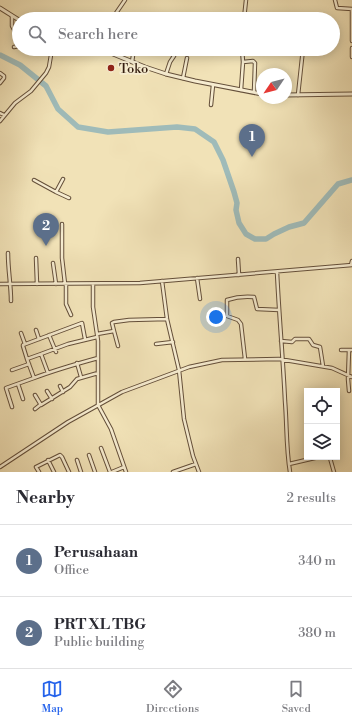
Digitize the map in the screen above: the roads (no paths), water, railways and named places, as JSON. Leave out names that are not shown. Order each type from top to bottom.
[{"type":"street","points":[[117,12],[125,0]]},
{"type":"street","points":[[245,12],[246,0]]},
{"type":"street","points":[[335,0],[337,8],[352,8],[352,40]]},
{"type":"street","points":[[0,8],[12,16],[12,26]]},
{"type":"street","points":[[352,48],[352,57]]},
{"type":"street","points":[[0,121],[18,100],[31,91],[46,73],[49,67],[51,56]]},
{"type":"street","points":[[118,56],[166,74],[254,93],[255,63],[253,61],[242,62]]},
{"type":"street","points":[[132,62],[133,56]]},
{"type":"street","points":[[166,74],[170,62],[174,56]]},
{"type":"street","points":[[241,90],[242,56]]},
{"type":"street","points":[[298,95],[302,56]]},
{"type":"street","points":[[183,78],[188,58]]},
{"type":"street","points":[[0,73],[4,76],[4,78],[0,83]]},
{"type":"street","points":[[211,105],[213,85]]},
{"type":"street","points":[[292,95],[352,94]]},
{"type":"street","points":[[0,112],[4,115]]},
{"type":"street","points":[[56,192],[63,179]]},
{"type":"street","points":[[34,180],[69,198]]},
{"type":"street","points":[[62,224],[62,258],[66,284],[66,304],[71,311],[71,315]]},
{"type":"street","points":[[8,254],[11,302]]},
{"type":"street","points":[[36,258],[37,284]]},
{"type":"street","points":[[238,259],[238,275]]},
{"type":"street","points":[[0,284],[140,283],[351,265],[352,261]]},
{"type":"street","points":[[53,263],[56,284]]},
{"type":"street","points":[[277,272],[286,440],[290,472]]},
{"type":"street","points":[[197,278],[200,299]]},
{"type":"street","points":[[162,281],[167,319],[179,370],[184,420],[199,472]]},
{"type":"street","points":[[93,284],[95,337],[98,358],[98,405],[112,429],[126,472]]},
{"type":"street","points":[[245,359],[241,325],[238,320],[227,316],[227,300],[236,299],[239,296],[254,297],[257,309],[279,310]]},
{"type":"street","points":[[118,346],[112,323],[167,319]]},
{"type":"street","points":[[34,378],[22,346],[82,323],[85,339]]},
{"type":"street","points":[[36,330],[39,339]]},
{"type":"street","points":[[27,359],[85,339],[114,331]]},
{"type":"street","points":[[21,333],[25,344]]},
{"type":"street","points":[[49,335],[56,352]]},
{"type":"street","points":[[281,341],[292,342],[295,339],[309,339],[313,345],[320,347],[322,366]]},
{"type":"street","points":[[156,344],[173,342]]},
{"type":"street","points":[[341,350],[350,350],[348,375],[349,391]]},
{"type":"street","points":[[41,354],[48,373]]},
{"type":"street","points":[[12,407],[6,389],[77,363],[98,358]]},
{"type":"street","points":[[0,467],[51,432],[126,390],[189,367],[222,360],[282,359],[337,369],[352,377]]},
{"type":"street","points":[[77,363],[81,377]]},
{"type":"street","points":[[12,370],[29,364]]},
{"type":"street","points":[[35,409],[73,386],[76,379],[98,373]]},
{"type":"street","points":[[18,384],[23,399]]},
{"type":"street","points":[[60,386],[63,392]]},
{"type":"street","points":[[47,391],[52,399]]},
{"type":"street","points":[[35,395],[41,405]]},
{"type":"street","points":[[102,449],[110,472],[102,449]]},
{"type":"street","points":[[39,472],[36,467],[61,455],[69,472]]},
{"type":"street","points":[[90,456],[96,472]]},
{"type":"street","points":[[48,460],[54,472]]},
{"type":"street","points":[[289,464],[306,460]]},
{"type":"street","points":[[331,460],[334,472]]},
{"type":"street","points":[[78,461],[82,472]]},
{"type":"street","points":[[173,472],[196,464]]},
{"type":"street","points":[[112,472],[124,467]]},
{"type":"waterway","points":[[0,55],[20,65],[46,86],[58,109],[78,127],[108,132],[177,127],[195,129],[214,142],[223,160],[234,192],[237,203],[236,210],[239,223],[246,234],[255,239],[266,239],[289,227],[304,223],[338,184],[352,180]]},
{"type":"place","name":"Toko","points":[[111,68]]},
{"type":"place","name":"Perusahaan","points":[[252,157]]},
{"type":"place","name":"PRT XL TBG","points":[[46,246]]}]
